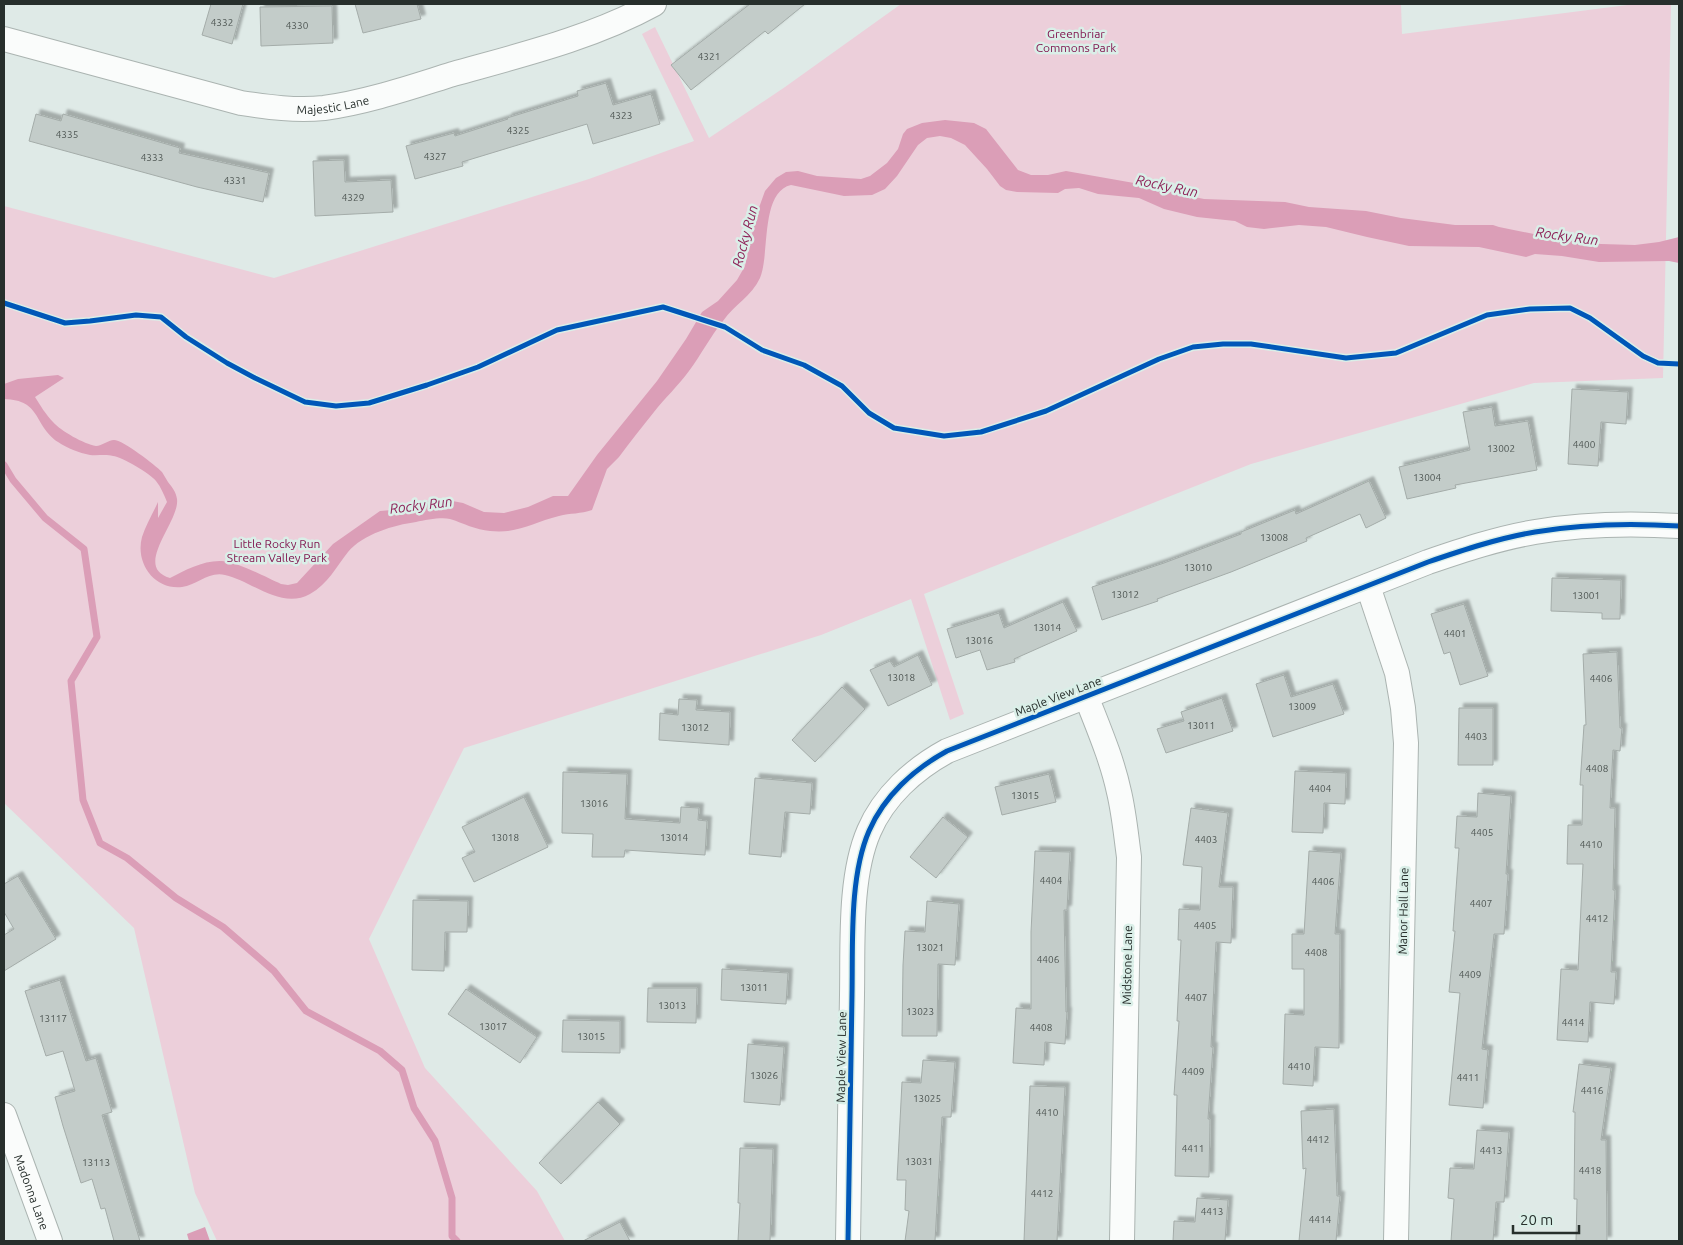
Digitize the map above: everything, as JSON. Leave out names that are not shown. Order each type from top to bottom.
[{"type":"street","name":"Majestic Lane","points":[[4,39],[241,102],[268,107],[315,108],[353,103],[590,33],[654,4]]},
{"type":"street","name":"Maple View Lane","points":[[848,1241],[853,918],[860,856],[878,813],[912,774],[947,751],[1468,548],[1533,532],[1581,526],[1642,524],[1679,526]]},
{"type":"street","name":"Manor Hall Lane","points":[[1368,586],[1397,673],[1406,743],[1396,1241]]},
{"type":"street","name":"Midstone Lane","points":[[1086,696],[1101,733],[1119,789],[1128,857],[1122,1241]]},
{"type":"street","name":"Madonna Lane","points":[[4,1114],[50,1241]]},
{"type":"green space","name":"Little Rocky Run Stream Valley Park","points":[[901,4],[1401,4],[1402,34],[1635,4],[1671,4],[1663,378],[1534,383],[1251,464],[924,594],[964,714],[950,720],[911,599],[821,635],[464,748],[369,939],[425,1068],[537,1191],[565,1241],[217,1241],[195,1193],[134,928],[4,803],[4,206],[274,278],[589,179],[694,141],[642,34],[655,27],[709,138],[785,87]]},
{"type":"water","name":"Rocky Run","points":[[945,120],[974,123],[986,129],[1018,170],[1031,175],[1048,175],[1066,171],[1151,186],[1165,191],[1204,199],[1285,202],[1309,207],[1366,211],[1455,225],[1493,225],[1559,239],[1601,244],[1635,245],[1679,237],[1679,263],[1669,261],[1599,262],[1535,254],[1526,257],[1479,247],[1409,246],[1326,227],[1299,225],[1264,229],[1247,227],[1235,221],[1197,217],[1164,209],[1139,198],[1098,194],[1079,188],[1065,189],[1058,193],[1017,192],[1006,190],[1000,186],[965,145],[951,138],[940,136],[927,138],[918,145],[897,176],[885,189],[872,195],[844,196],[791,185],[781,190],[774,199],[770,211],[763,268],[757,284],[727,315],[685,376],[607,469],[592,510],[550,518],[509,531],[485,530],[442,518],[407,523],[389,528],[370,535],[354,546],[331,575],[316,590],[299,598],[288,599],[277,597],[235,578],[219,574],[182,587],[172,587],[155,579],[144,565],[141,547],[142,537],[158,502],[158,518],[167,502],[156,481],[143,470],[117,457],[90,455],[77,452],[65,446],[50,435],[36,414],[25,404],[16,400],[4,399],[4,384],[18,379],[58,375],[64,378],[35,397],[57,426],[73,437],[91,445],[98,446],[112,440],[118,441],[139,453],[162,472],[174,490],[177,499],[172,520],[156,554],[155,564],[160,572],[170,578],[202,564],[222,561],[243,567],[281,584],[297,583],[333,544],[380,511],[404,509],[428,501],[442,499],[463,503],[484,512],[504,513],[528,507],[553,496],[568,496],[597,455],[657,381],[702,312],[718,301],[737,280],[745,266],[756,216],[765,191],[776,178],[786,172],[798,171],[817,176],[861,179],[870,176],[887,163],[898,149],[903,134],[907,129],[922,123]]},
{"type":"water","points":[[205,1227],[210,1241],[189,1241],[187,1234]]},
{"type":"building","points":[[211,4],[243,4],[232,44],[202,35]]},
{"type":"building","points":[[355,4],[417,4],[421,19],[363,33]]},
{"type":"building","points":[[750,4],[805,4],[768,34],[765,31],[691,90],[671,65]]},
{"type":"building","points":[[332,6],[333,43],[261,46],[260,7]]},
{"type":"building","points":[[606,83],[613,105],[651,94],[660,124],[593,144],[587,124],[462,162],[463,166],[415,179],[406,146],[454,133],[455,136],[578,96],[577,91]]},
{"type":"building","points":[[36,114],[61,121],[63,114],[180,148],[179,153],[269,173],[263,202],[197,187],[29,141]]},
{"type":"building","points":[[344,160],[345,182],[391,180],[393,212],[315,216],[313,161]]},
{"type":"building","points":[[1572,389],[1628,392],[1626,424],[1601,422],[1598,466],[1568,464]]},
{"type":"building","points":[[1492,407],[1495,426],[1528,421],[1537,470],[1455,485],[1456,488],[1407,499],[1399,467],[1470,450],[1463,412]]},
{"type":"building","points":[[1369,481],[1386,518],[1366,528],[1360,514],[1306,538],[1307,541],[1231,572],[1157,599],[1158,601],[1102,620],[1092,587],[1164,563],[1241,534],[1241,532],[1295,510],[1296,514]]},
{"type":"building","points":[[1552,578],[1621,580],[1620,619],[1602,619],[1602,613],[1551,611]]},
{"type":"building","points":[[1063,602],[1077,631],[1014,659],[1015,662],[987,670],[980,650],[956,658],[947,629],[999,613],[1004,628]]},
{"type":"building","points":[[1464,604],[1488,676],[1460,685],[1450,652],[1444,654],[1431,614]]},
{"type":"building","points":[[1617,652],[1620,728],[1622,728],[1620,751],[1613,750],[1610,808],[1615,808],[1613,890],[1615,890],[1611,972],[1616,972],[1614,1004],[1590,1002],[1588,1042],[1557,1040],[1561,969],[1578,970],[1583,864],[1567,864],[1568,825],[1582,825],[1583,785],[1580,785],[1584,725],[1586,725],[1583,654]]},
{"type":"building","points":[[918,655],[932,685],[888,706],[870,670],[890,661],[894,667]]},
{"type":"building","points":[[1284,675],[1291,697],[1333,684],[1344,714],[1273,737],[1256,684]]},
{"type":"building","points":[[842,687],[865,709],[815,762],[792,740]]},
{"type":"building","points":[[1222,698],[1233,731],[1166,753],[1157,729],[1184,721],[1181,712]]},
{"type":"building","points":[[679,699],[697,700],[696,710],[730,712],[729,745],[659,740],[660,713],[678,715]]},
{"type":"building","points":[[1459,708],[1493,708],[1493,765],[1458,765]]},
{"type":"building","points":[[1295,771],[1346,773],[1345,804],[1324,803],[1323,833],[1292,832]]},
{"type":"building","points":[[563,772],[627,774],[625,819],[680,823],[681,807],[699,808],[698,820],[707,821],[705,855],[625,850],[624,857],[592,857],[593,834],[562,833]]},
{"type":"building","points":[[1049,774],[1056,802],[1002,815],[995,787]]},
{"type":"building","points":[[755,778],[812,783],[810,814],[785,812],[781,857],[749,854]]},
{"type":"building","points":[[1478,793],[1511,796],[1504,934],[1494,934],[1482,1049],[1488,1050],[1483,1108],[1449,1105],[1460,993],[1449,992],[1455,931],[1453,931],[1459,848],[1455,848],[1457,816],[1477,817]]},
{"type":"building","points":[[524,797],[548,847],[474,882],[462,858],[475,852],[462,827]]},
{"type":"building","points":[[1191,808],[1228,813],[1219,887],[1233,887],[1231,943],[1216,942],[1211,1047],[1213,1047],[1208,1119],[1210,1119],[1209,1177],[1175,1176],[1177,1095],[1174,1095],[1179,1021],[1177,1021],[1181,940],[1178,940],[1179,909],[1200,910],[1202,867],[1183,865]]},
{"type":"building","points":[[943,817],[968,837],[936,878],[910,857]]},
{"type":"building","points":[[1035,851],[1070,852],[1067,910],[1064,910],[1067,1012],[1065,1044],[1045,1042],[1044,1065],[1013,1063],[1016,1008],[1031,1009],[1031,932]]},
{"type":"building","points":[[1309,851],[1341,853],[1335,934],[1340,934],[1339,1048],[1315,1047],[1313,1086],[1283,1084],[1285,1014],[1304,1015],[1304,969],[1292,969],[1292,934],[1304,934]]},
{"type":"building","points":[[18,876],[56,939],[4,971],[4,935],[14,929],[4,912],[4,884]]},
{"type":"building","points":[[413,900],[468,901],[467,932],[445,932],[444,971],[412,970]]},
{"type":"building","points":[[927,901],[959,904],[955,965],[938,964],[937,1036],[902,1036],[905,931],[925,932]]},
{"type":"building","points":[[722,969],[788,973],[786,1004],[721,1000]]},
{"type":"building","points":[[60,980],[86,1061],[96,1058],[112,1112],[102,1115],[140,1241],[114,1241],[105,1208],[101,1209],[92,1179],[81,1183],[63,1126],[55,1097],[75,1091],[63,1051],[46,1056],[25,991]]},
{"type":"building","points":[[648,988],[697,988],[696,1023],[647,1022]]},
{"type":"building","points":[[466,989],[537,1037],[520,1063],[448,1014]]},
{"type":"building","points":[[563,1020],[620,1021],[620,1053],[562,1052]]},
{"type":"building","points":[[748,1044],[784,1047],[780,1105],[744,1102]]},
{"type":"building","points":[[923,1060],[955,1062],[951,1117],[942,1117],[935,1241],[905,1241],[909,1211],[905,1210],[906,1180],[897,1180],[902,1082],[921,1083]]},
{"type":"building","points":[[1579,1064],[1611,1068],[1601,1140],[1606,1140],[1607,1241],[1576,1241],[1577,1199],[1574,1199],[1575,1112],[1573,1112]]},
{"type":"building","points":[[1030,1086],[1065,1087],[1057,1241],[1024,1241]]},
{"type":"building","points":[[598,1102],[620,1124],[561,1184],[539,1163]]},
{"type":"building","points":[[1334,1109],[1337,1196],[1340,1196],[1336,1241],[1299,1241],[1306,1168],[1303,1169],[1301,1111]]},
{"type":"building","points":[[1477,1130],[1509,1132],[1504,1202],[1496,1202],[1493,1241],[1451,1241],[1454,1199],[1448,1198],[1450,1168],[1474,1169]]},
{"type":"building","points":[[740,1148],[773,1149],[770,1241],[738,1241]]},
{"type":"building","points":[[1197,1198],[1228,1200],[1225,1241],[1173,1241],[1174,1221],[1195,1222]]},
{"type":"building","points":[[620,1222],[630,1241],[583,1241]]},
{"type":"waterway","points":[[4,465],[13,480],[45,518],[84,549],[97,637],[71,681],[83,800],[100,843],[127,858],[176,898],[223,927],[274,971],[306,1011],[380,1051],[402,1070],[414,1108],[435,1141],[452,1198],[452,1236],[457,1241]]},
{"type":"cycle path","points":[[4,303],[65,323],[136,315],[161,317],[186,337],[255,378],[305,402],[336,406],[369,403],[427,385],[478,367],[557,330],[663,307],[725,327],[762,350],[804,365],[842,386],[869,413],[894,428],[944,436],[981,432],[1046,411],[1159,359],[1193,347],[1251,344],[1346,358],[1396,353],[1487,315],[1530,309],[1570,308],[1590,318],[1643,356],[1658,363],[1679,364]]},
{"type":"cycle path","points":[[848,1241],[853,912],[855,890],[863,849],[875,818],[892,795],[912,775],[947,751],[1454,553],[1508,538],[1553,529],[1607,525],[1679,526]]},
{"type":"park label","name":"Greenbriar Commons Park","points":[[1076,40]]}]
